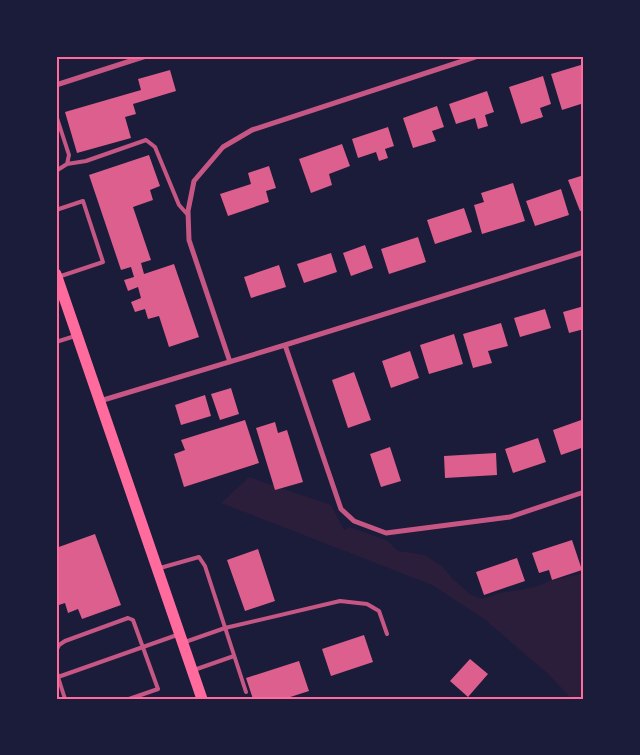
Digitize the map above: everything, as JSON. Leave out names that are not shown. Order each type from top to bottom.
[{"type":"main road","points":[[57,276],[202,699]]},
{"type":"street","points":[[56,85],[146,56]]},
{"type":"street","points":[[230,362],[190,240],[188,215],[194,181],[223,147],[252,130],[478,56]]},
{"type":"street","points":[[100,401],[584,252]]},
{"type":"street","points":[[285,345],[341,509],[354,521],[386,533],[395,532],[510,517],[584,492]]},
{"type":"lane","points":[[56,115],[69,154],[67,164]]},
{"type":"lane","points":[[56,171],[67,164],[86,161],[146,140],[155,147],[179,205],[188,215]]},
{"type":"lane","points":[[56,210],[83,201],[103,262],[57,276]]},
{"type":"lane","points":[[56,342],[77,335]]},
{"type":"lane","points":[[157,569],[198,558],[205,566],[246,692]]},
{"type":"lane","points":[[58,677],[144,646],[340,601],[367,604],[378,611],[387,634]]},
{"type":"lane","points":[[56,651],[65,641],[128,618],[135,623],[158,689],[128,699]]},
{"type":"lane","points":[[192,671],[234,656]]},
{"type":"lane","points":[[56,668],[65,699]]},
{"type":"shaded area","points":[[249,477],[331,505],[344,530],[350,527],[388,541],[398,551],[425,555],[442,566],[470,594],[482,599],[584,573],[584,699],[572,699],[547,673],[484,619],[432,585],[221,503]]},
{"type":"building","points":[[584,64],[584,103],[562,110],[551,74]]},
{"type":"building","points":[[170,70],[176,91],[133,104],[136,114],[125,117],[131,138],[77,153],[65,112],[141,90],[138,79]]},
{"type":"building","points":[[543,76],[551,104],[540,108],[543,117],[521,124],[509,87]]},
{"type":"building","points":[[487,91],[494,112],[485,115],[488,126],[478,129],[475,118],[456,124],[449,104]]},
{"type":"building","points":[[437,106],[444,127],[432,131],[436,141],[413,148],[403,118]]},
{"type":"building","points":[[388,127],[394,146],[385,149],[388,158],[379,161],[376,152],[358,158],[352,139]]},
{"type":"building","points":[[342,144],[350,166],[329,174],[332,185],[311,193],[299,159]]},
{"type":"building","points":[[149,155],[160,186],[150,190],[153,200],[133,207],[151,260],[141,263],[144,274],[174,264],[199,337],[169,347],[159,316],[148,319],[145,309],[135,312],[131,302],[141,298],[138,287],[128,291],[124,280],[134,277],[131,267],[121,270],[89,175]]},
{"type":"building","points":[[269,166],[276,188],[266,191],[269,202],[228,216],[220,194],[251,184],[248,173]]},
{"type":"building","points":[[584,175],[584,210],[580,211],[568,180]]},
{"type":"building","points":[[513,183],[525,221],[482,234],[474,205],[484,202],[481,193]]},
{"type":"building","points":[[561,189],[569,215],[535,226],[526,201]]},
{"type":"building","points":[[464,208],[472,232],[435,244],[427,220]]},
{"type":"building","points":[[418,237],[426,262],[389,274],[381,249]]},
{"type":"building","points":[[365,245],[373,268],[351,276],[343,253]]},
{"type":"building","points":[[331,253],[337,272],[304,283],[297,264]]},
{"type":"building","points":[[279,265],[286,287],[251,298],[244,277]]},
{"type":"building","points":[[584,306],[584,329],[569,333],[563,312]]},
{"type":"building","points":[[545,309],[551,328],[520,337],[514,318]]},
{"type":"building","points":[[501,323],[508,346],[488,351],[492,363],[473,368],[463,334]]},
{"type":"building","points":[[454,334],[463,364],[429,374],[420,345]]},
{"type":"building","points":[[410,351],[419,378],[391,388],[382,361]]},
{"type":"building","points":[[354,372],[371,420],[348,428],[332,380]]},
{"type":"building","points":[[231,388],[239,414],[220,420],[211,394]]},
{"type":"building","points":[[205,395],[211,416],[181,425],[175,405]]},
{"type":"building","points":[[584,419],[584,447],[561,455],[553,430]]},
{"type":"building","points":[[245,420],[259,463],[184,487],[174,454],[185,450],[181,440]]},
{"type":"building","points":[[275,422],[278,433],[287,430],[303,482],[275,490],[256,428]]},
{"type":"building","points":[[538,438],[546,462],[513,473],[505,449]]},
{"type":"building","points":[[390,447],[401,481],[381,487],[370,454]]},
{"type":"building","points":[[496,453],[497,475],[445,478],[444,456]]},
{"type":"building","points":[[95,534],[121,605],[82,619],[78,609],[68,613],[65,603],[56,606],[56,548]]},
{"type":"building","points":[[572,540],[582,570],[552,580],[549,570],[539,573],[532,553]]},
{"type":"building","points":[[258,549],[275,601],[245,611],[227,560]]},
{"type":"building","points":[[517,558],[525,581],[484,595],[476,572]]},
{"type":"building","points":[[364,635],[373,662],[331,676],[322,649]]},
{"type":"building","points":[[470,659],[488,674],[468,697],[450,681]]},
{"type":"building","points":[[299,661],[309,691],[284,699],[253,699],[246,678]]}]
